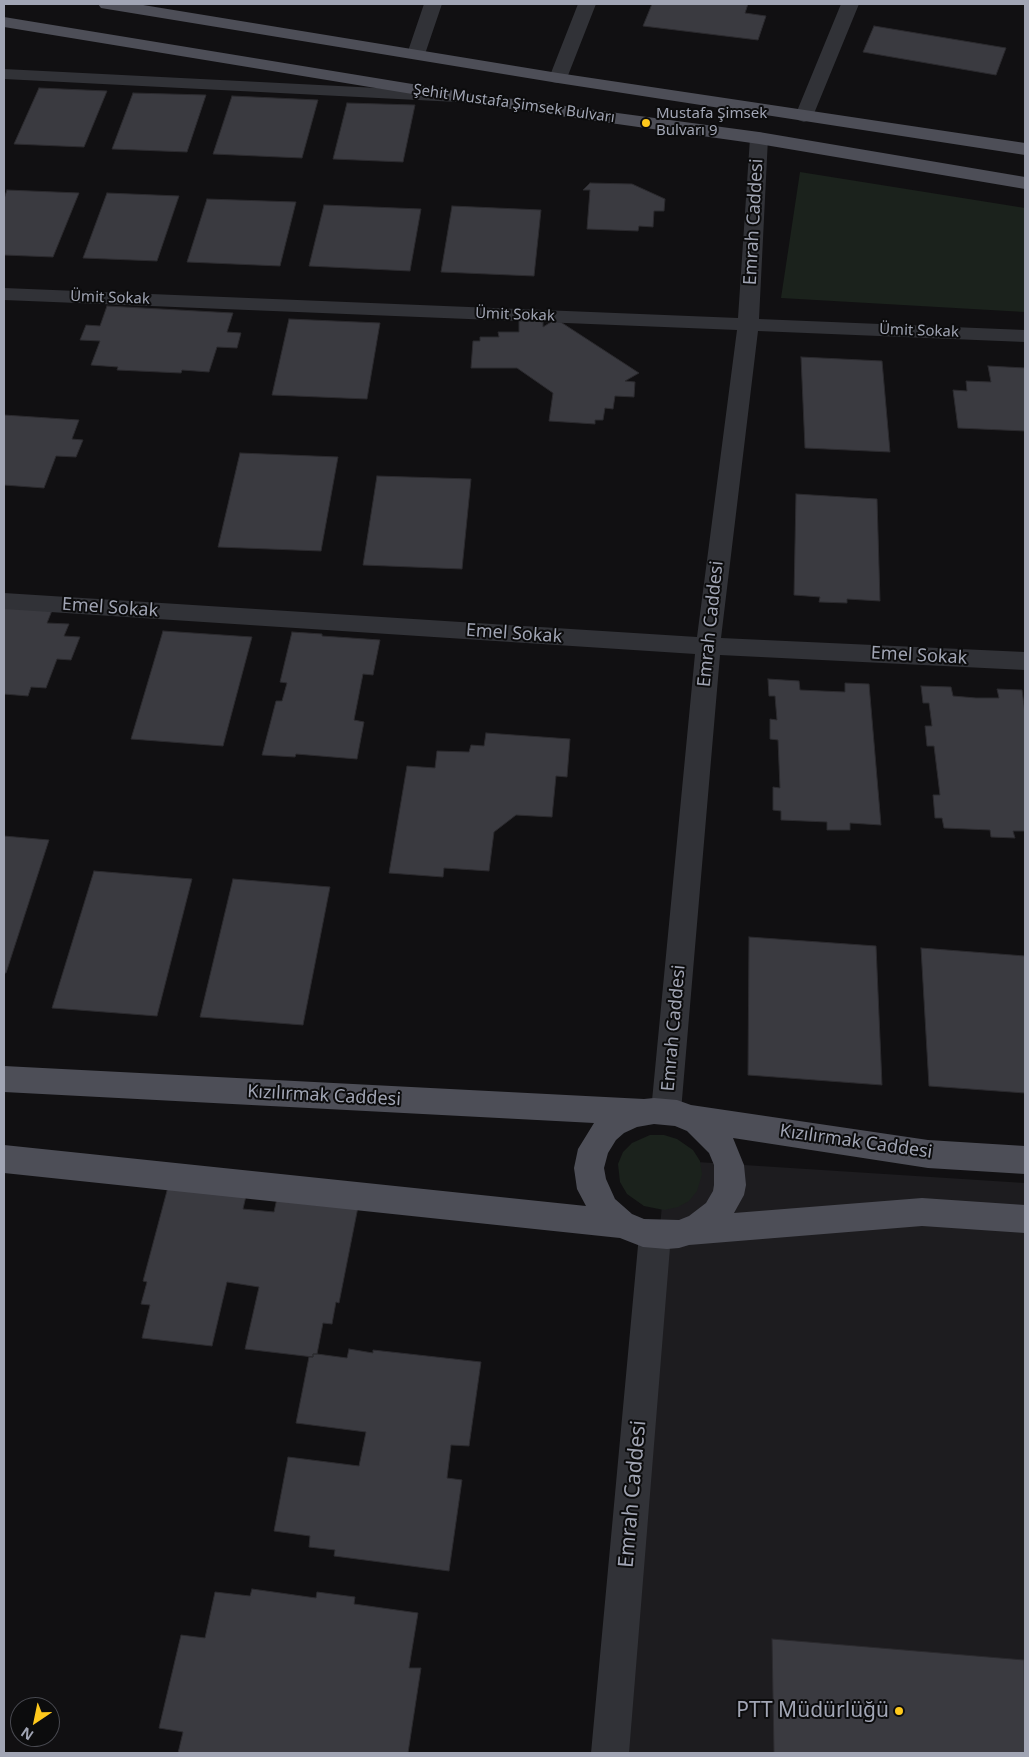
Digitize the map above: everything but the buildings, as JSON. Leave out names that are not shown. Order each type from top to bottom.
[{"type":"main road","name":"Şehit Mustafa Şimsek Bulvarı","points":[[108,4],[558,78],[1025,149]]},
{"type":"main road","name":"Şehit Mustafa Şimsek Bulvarı","points":[[4,22],[461,97],[759,138],[1025,183]]},
{"type":"main road","name":"Kızılırmak Caddesi","points":[[4,1079],[666,1113],[928,1154],[1025,1160]]},
{"type":"main road","points":[[621,1224],[604,1209],[593,1189],[589,1168],[599,1139],[613,1124],[633,1114],[666,1113],[707,1129],[721,1145],[729,1165],[728,1195],[717,1213],[690,1231]]},
{"type":"main road","points":[[4,1159],[621,1224],[643,1233],[655,1235],[922,1212],[1025,1219]]},
{"type":"street","points":[[416,54],[433,4]]},
{"type":"street","points":[[558,78],[587,4]]},
{"type":"street","points":[[804,116],[850,4]]},
{"type":"street","points":[[4,74],[461,97]]},
{"type":"street","name":"Emrah Caddesi","points":[[666,1113],[708,646],[748,324],[759,138]]},
{"type":"street","name":"Ümit Sokak","points":[[4,294],[1025,336]]},
{"type":"street","name":"Emel Sokak","points":[[4,601],[708,646],[1025,661]]},
{"type":"street","name":"Emrah Caddesi","points":[[610,1753],[655,1235]]},
{"type":"shaded area","points":[[800,172],[1025,208],[1025,312],[781,298]]},
{"type":"shaded area","points":[[650,1135],[664,1135],[677,1139],[693,1150],[700,1161],[702,1174],[697,1191],[689,1201],[678,1207],[664,1210],[644,1206],[627,1194],[620,1182],[618,1164],[623,1152],[632,1143]]},
{"type":"shaded area","points":[[666,1160],[1025,1183],[1025,1753],[613,1753]]},
{"type":"place","name":"Mustafa Şimsek Bulvarı 9","points":[[646,123]]},
{"type":"place","name":"PTT Müdürlüğü","points":[[899,1711]]}]
